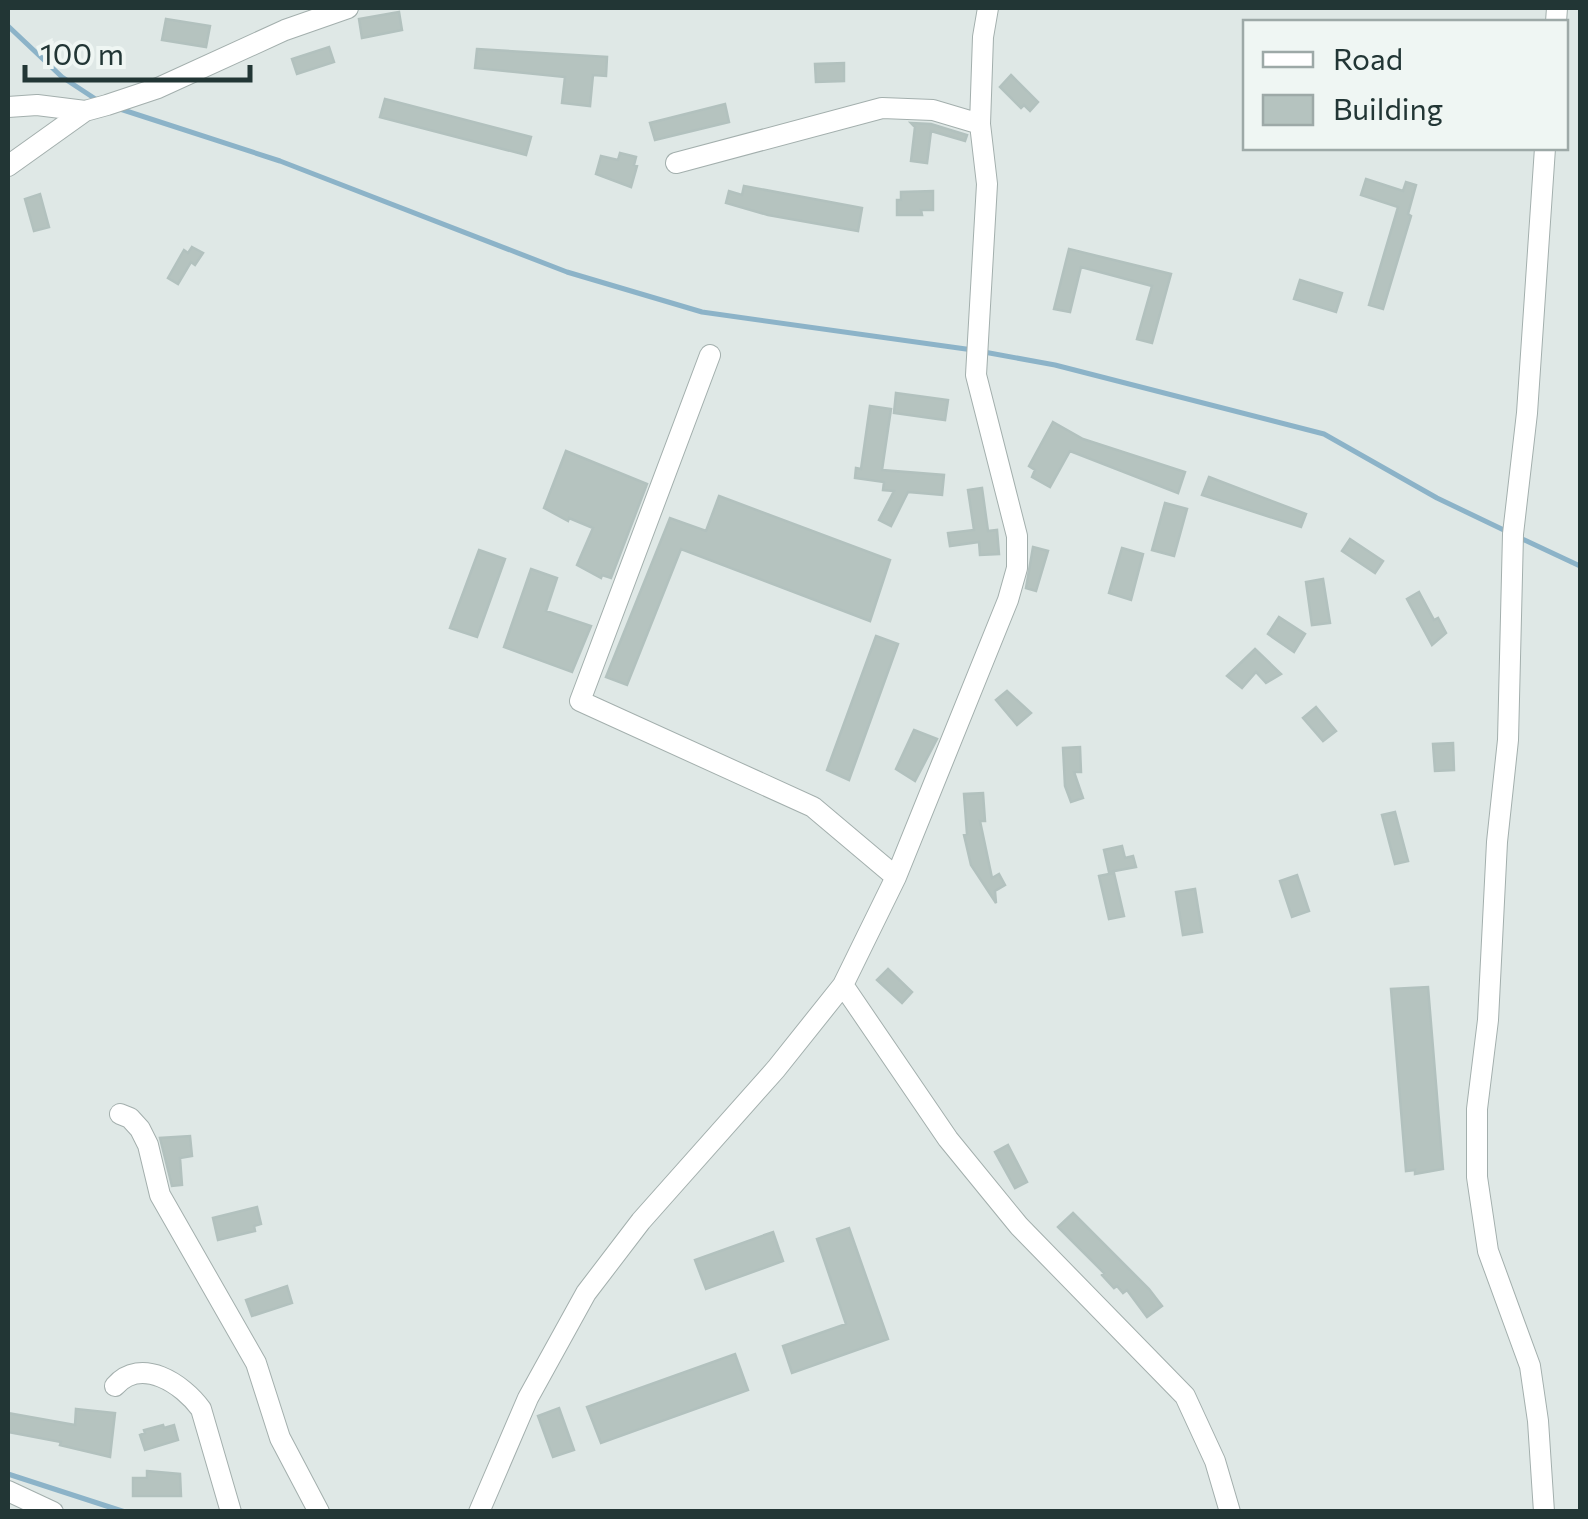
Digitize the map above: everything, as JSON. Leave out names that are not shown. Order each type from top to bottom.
[{"type":"street","points":[[8,166],[85,111],[158,88],[286,30],[348,8]]},
{"type":"street","points":[[480,1512],[528,1398],[586,1293],[641,1221],[776,1069],[843,985],[896,876],[1008,600],[1018,568],[1017,536],[976,375],[986,184],[980,124],[988,8]]},
{"type":"street","points":[[8,107],[37,105],[85,111]]},
{"type":"street","points":[[676,163],[882,108],[932,110],[980,124]]},
{"type":"street","points":[[1544,1512],[1530,1366],[1488,1251],[1477,1176],[1477,1109],[1493,953],[1508,740],[1513,534],[1527,412],[1545,150]]},
{"type":"street","points":[[710,355],[580,701],[812,807],[896,876]]},
{"type":"street","points":[[843,985],[948,1139],[1019,1226],[1186,1396],[1214,1461],[1230,1512]]},
{"type":"street","points":[[120,1114],[140,1129],[148,1145],[160,1195],[256,1363],[280,1438],[319,1512]]},
{"type":"street","points":[[115,1386],[134,1374],[156,1374],[192,1396],[201,1409],[231,1512]]},
{"type":"street","points":[[8,1491],[53,1512]]},
{"type":"building","points":[[399,12],[402,30],[362,38],[359,19]]},
{"type":"building","points":[[166,19],[210,26],[206,47],[162,40]]},
{"type":"building","points":[[329,47],[334,62],[297,74],[292,59]]},
{"type":"building","points":[[477,49],[607,57],[606,76],[593,75],[590,106],[562,103],[565,77],[475,68]]},
{"type":"building","points":[[844,63],[844,81],[816,82],[815,64]]},
{"type":"building","points":[[1011,75],[1038,102],[1030,111],[1024,105],[1021,108],[1000,87]]},
{"type":"building","points":[[385,99],[531,137],[526,155],[380,117]]},
{"type":"building","points":[[725,104],[729,122],[655,140],[650,123]]},
{"type":"building","points":[[911,123],[931,124],[967,135],[965,141],[931,131],[927,163],[911,161],[915,127]]},
{"type":"building","points":[[620,153],[636,157],[631,187],[596,174],[601,156],[618,160]]},
{"type":"building","points":[[1366,179],[1403,191],[1406,182],[1416,185],[1408,214],[1411,216],[1383,309],[1369,305],[1398,207],[1361,195]]},
{"type":"building","points":[[744,186],[862,208],[858,231],[768,215],[726,203],[729,191],[742,195]]},
{"type":"building","points":[[933,191],[933,210],[921,210],[922,215],[897,215],[901,192]]},
{"type":"building","points":[[40,194],[49,227],[34,231],[25,199]]},
{"type":"building","points":[[192,247],[203,253],[195,265],[191,262],[178,284],[168,278],[184,250],[188,253]]},
{"type":"building","points":[[1069,249],[1171,274],[1152,343],[1137,339],[1152,286],[1081,267],[1070,312],[1054,309]]},
{"type":"building","points":[[1300,280],[1342,293],[1336,312],[1294,299]]},
{"type":"building","points":[[896,393],[948,400],[945,420],[894,413]]},
{"type":"building","points":[[870,406],[891,409],[882,470],[944,475],[942,495],[908,492],[891,526],[879,520],[894,491],[883,490],[884,482],[855,478],[856,468],[861,469]]},
{"type":"building","points":[[1053,422],[1083,439],[1185,472],[1178,493],[1070,451],[1050,487],[1032,477],[1035,470],[1029,466]]},
{"type":"building","points":[[566,451],[647,484],[611,578],[601,578],[577,565],[593,528],[544,508]]},
{"type":"building","points":[[1209,477],[1306,514],[1301,527],[1202,495]]},
{"type":"building","points":[[982,488],[988,531],[997,530],[999,554],[980,555],[979,542],[950,546],[948,533],[974,530],[968,490]]},
{"type":"building","points":[[719,496],[890,560],[870,621],[681,549],[627,685],[606,677],[670,518],[706,531]]},
{"type":"building","points":[[1165,503],[1187,509],[1174,556],[1152,550]]},
{"type":"building","points":[[1350,539],[1383,561],[1375,573],[1342,551]]},
{"type":"building","points":[[1033,547],[1048,551],[1036,591],[1026,588]]},
{"type":"building","points":[[1122,548],[1143,554],[1131,600],[1109,593]]},
{"type":"building","points":[[479,550],[505,559],[477,637],[450,628]]},
{"type":"building","points":[[531,569],[557,578],[546,611],[591,626],[572,672],[504,647]]},
{"type":"building","points":[[1323,579],[1330,623],[1312,625],[1306,582]]},
{"type":"building","points":[[1419,592],[1446,633],[1432,645],[1407,599]]},
{"type":"building","points":[[1279,617],[1305,634],[1294,652],[1268,634]]},
{"type":"building","points":[[876,636],[898,644],[849,780],[827,770]]},
{"type":"building","points":[[1255,649],[1281,674],[1266,683],[1256,672],[1242,688],[1227,676]]},
{"type":"building","points":[[1007,691],[1031,713],[1017,725],[996,700]]},
{"type":"building","points":[[1316,707],[1336,731],[1323,741],[1303,718]]},
{"type":"building","points":[[914,730],[937,739],[915,781],[896,769]]},
{"type":"building","points":[[1453,743],[1454,770],[1435,771],[1433,744]]},
{"type":"building","points":[[1080,747],[1081,772],[1074,772],[1083,798],[1071,802],[1065,786],[1063,748]]},
{"type":"building","points":[[983,793],[985,821],[980,821],[992,878],[999,874],[1005,885],[995,891],[996,903],[971,865],[964,835],[964,794]]},
{"type":"building","points":[[1395,812],[1408,861],[1395,864],[1382,815]]},
{"type":"building","points":[[1122,846],[1125,858],[1133,856],[1136,867],[1109,872],[1104,850]]},
{"type":"building","points":[[1114,873],[1124,916],[1109,919],[1099,876]]},
{"type":"building","points":[[1297,875],[1309,911],[1292,917],[1280,881]]},
{"type":"building","points":[[1195,889],[1202,932],[1183,935],[1176,892]]},
{"type":"building","points":[[888,969],[912,992],[902,1003],[877,980]]},
{"type":"building","points":[[1428,987],[1443,1169],[1415,1174],[1415,1170],[1406,1171],[1391,989]]},
{"type":"building","points":[[190,1136],[192,1156],[180,1158],[182,1185],[172,1186],[160,1138]]},
{"type":"building","points":[[1008,1145],[1027,1182],[1015,1188],[995,1152]]},
{"type":"building","points":[[257,1207],[261,1224],[254,1226],[255,1231],[218,1240],[213,1218]]},
{"type":"building","points":[[1073,1213],[1162,1306],[1147,1317],[1127,1290],[1123,1293],[1117,1286],[1114,1288],[1058,1227]]},
{"type":"building","points":[[849,1228],[888,1339],[792,1373],[783,1346],[846,1324],[817,1239]]},
{"type":"building","points":[[773,1232],[783,1261],[706,1289],[695,1260]]},
{"type":"building","points":[[287,1286],[292,1303],[252,1316],[246,1300]]},
{"type":"building","points":[[735,1354],[748,1390],[601,1443],[587,1407]]},
{"type":"building","points":[[559,1408],[574,1450],[553,1457],[538,1416]]},
{"type":"building","points":[[76,1409],[115,1413],[110,1457],[8,1432],[8,1413],[75,1425]]},
{"type":"building","points":[[163,1425],[174,1425],[178,1440],[145,1450],[140,1435]]},
{"type":"building","points":[[147,1471],[180,1474],[181,1496],[133,1496],[133,1478],[147,1478]]},
{"type":"waterway","points":[[8,26],[62,77],[97,100]]},
{"type":"waterway","points":[[117,108],[280,161],[567,272],[702,312],[973,350]]},
{"type":"waterway","points":[[984,352],[1055,365],[1324,434],[1437,498],[1508,532]]},
{"type":"waterway","points":[[1518,537],[1580,566]]},
{"type":"waterway","points":[[8,1474],[125,1512]]}]
